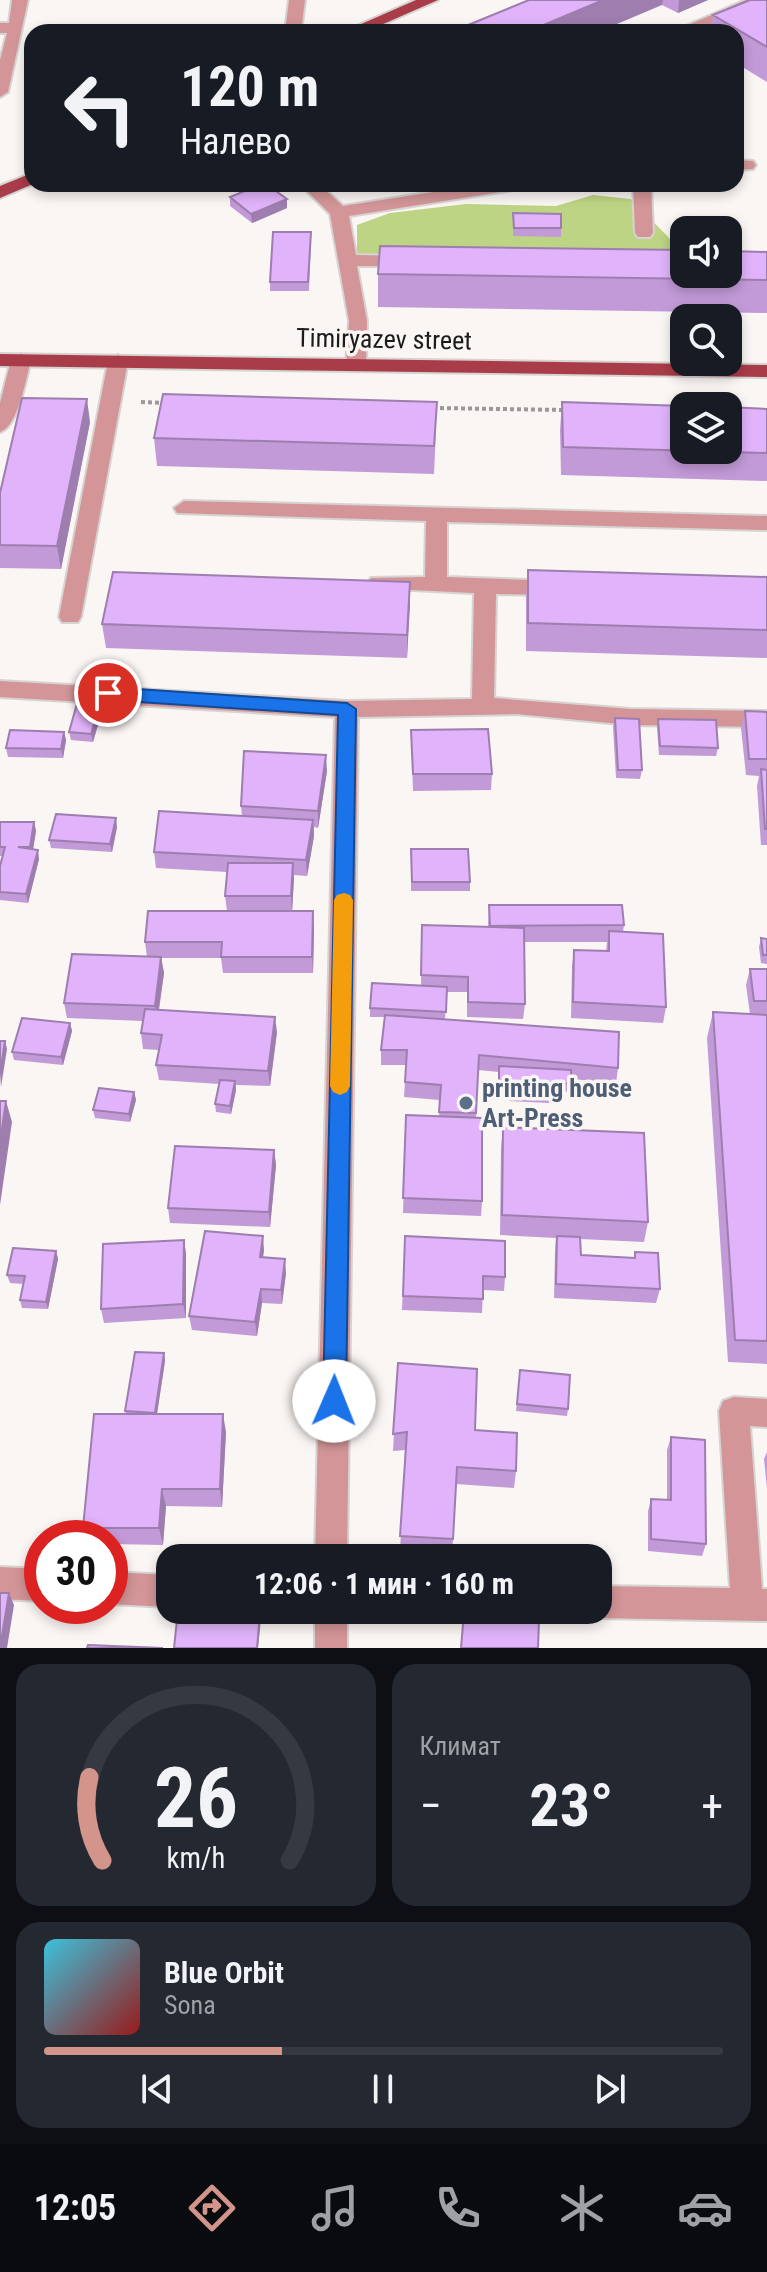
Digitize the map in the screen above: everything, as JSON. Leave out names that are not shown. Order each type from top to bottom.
[{"type":"main road","points":[[371,24],[430,0]]},
{"type":"main road","points":[[0,193],[24,182]]},
{"type":"main road","name":"Timiryazev street","points":[[0,360],[767,371]]},
{"type":"street","points":[[0,92],[8,28],[20,0]]},
{"type":"street","points":[[294,24],[297,0]]},
{"type":"street","points":[[705,24],[759,0]]},
{"type":"street","points":[[317,192],[339,212],[358,321],[356,365]]},
{"type":"street","points":[[339,212],[468,192]]},
{"type":"street","points":[[642,192],[644,233]]},
{"type":"street","points":[[347,260],[433,261]]},
{"type":"street","points":[[0,426],[11,400],[21,360]]},
{"type":"street","points":[[70,617],[118,361]]},
{"type":"street","points":[[184,508],[767,523]]},
{"type":"street","points":[[436,585],[437,515]]},
{"type":"street","points":[[359,583],[579,588]]},
{"type":"street","points":[[483,706],[485,586]]},
{"type":"street","points":[[0,689],[347,709],[517,706],[630,717],[767,719]]},
{"type":"street","points":[[331,1544],[347,709]]},
{"type":"street","points":[[612,1602],[757,1605],[734,1411],[767,1413]]},
{"type":"street","points":[[0,1583],[24,1584]]},
{"type":"street","points":[[128,1589],[156,1590]]},
{"type":"street","points":[[331,1624],[331,1648]]},
{"type":"path","points":[[110,402],[174,403]]},
{"type":"path","points":[[429,408],[572,410]]},
{"type":"green space","points":[[593,195],[631,199],[670,239],[670,266],[357,260],[357,225],[390,213],[466,204],[556,206]]},
{"type":"building","points":[[529,0],[603,0],[546,24],[470,24]]},
{"type":"building","points":[[750,0],[767,0],[767,47],[744,33],[744,24],[728,24],[713,15]]},
{"type":"building","points":[[242,192],[277,192],[287,199],[251,214],[230,197]]},
{"type":"building","points":[[513,213],[561,214],[561,228],[514,228]]},
{"type":"building","points":[[273,232],[311,232],[308,282],[270,282]]},
{"type":"building","points":[[380,246],[670,250],[670,279],[378,274]]},
{"type":"building","points":[[742,251],[767,252],[767,280],[742,280]]},
{"type":"building","points":[[163,394],[437,402],[434,446],[154,438]]},
{"type":"building","points":[[22,398],[87,399],[57,546],[0,545],[0,493]]},
{"type":"building","points":[[562,402],[670,406],[670,450],[563,447]]},
{"type":"building","points":[[742,408],[767,409],[767,453],[742,452]]},
{"type":"building","points":[[528,570],[767,577],[767,630],[528,623]]},
{"type":"building","points":[[113,572],[410,582],[407,635],[102,624]]},
{"type":"building","points":[[78,700],[101,702],[91,734],[69,732]]},
{"type":"building","points":[[745,711],[767,712],[767,759],[749,759]]},
{"type":"building","points":[[615,718],[639,719],[642,770],[618,770]]},
{"type":"building","points":[[658,719],[716,720],[718,748],[660,746]]},
{"type":"building","points":[[488,729],[492,774],[413,774],[411,730]]},
{"type":"building","points":[[10,730],[64,732],[61,749],[6,748]]},
{"type":"building","points":[[244,751],[326,755],[318,811],[241,806]]},
{"type":"building","points":[[761,769],[767,770],[767,829],[765,829]]},
{"type":"building","points":[[159,811],[313,820],[306,860],[154,852]]},
{"type":"building","points":[[56,814],[116,818],[110,844],[49,840]]},
{"type":"building","points":[[0,822],[34,822],[30,847],[18,847],[38,850],[26,894],[0,892],[0,866],[5,847],[0,847]]},
{"type":"building","points":[[411,849],[468,849],[470,882],[412,882]]},
{"type":"building","points":[[228,863],[293,863],[291,896],[225,896]]},
{"type":"building","points":[[489,905],[622,905],[624,925],[490,926]]},
{"type":"building","points":[[148,911],[313,911],[312,957],[221,957],[222,942],[145,942]]},
{"type":"building","points":[[422,925],[524,928],[525,1004],[468,1002],[468,977],[421,975]]},
{"type":"building","points":[[609,931],[663,934],[666,1007],[573,1002],[574,950],[609,951]]},
{"type":"building","points":[[761,938],[767,939],[767,955],[763,955]]},
{"type":"building","points":[[72,954],[161,957],[155,1006],[64,1003]]},
{"type":"building","points":[[750,969],[767,969],[767,1001],[754,1001]]},
{"type":"building","points":[[372,983],[447,987],[446,1012],[370,1008]]},
{"type":"building","points":[[145,1009],[275,1017],[268,1071],[156,1065],[162,1035],[141,1033]]},
{"type":"building","points":[[713,1012],[767,1015],[767,1341],[735,1340]]},
{"type":"building","points":[[385,1015],[619,1032],[618,1068],[479,1055],[476,1113],[439,1112],[441,1085],[405,1082],[407,1050],[381,1050]]},
{"type":"building","points":[[22,1018],[70,1023],[61,1057],[12,1052]]},
{"type":"building","points":[[0,1041],[5,1041],[0,1073]]},
{"type":"building","points":[[499,1066],[571,1070],[571,1084],[550,1082],[550,1095],[510,1092],[510,1080],[499,1080]]},
{"type":"building","points":[[220,1080],[235,1081],[230,1106],[215,1104]]},
{"type":"building","points":[[99,1088],[134,1092],[129,1114],[93,1110]]},
{"type":"building","points":[[0,1101],[6,1101],[0,1143]]},
{"type":"building","points":[[406,1115],[482,1118],[482,1201],[403,1198]]},
{"type":"building","points":[[503,1127],[644,1133],[648,1222],[502,1215]]},
{"type":"building","points":[[175,1146],[274,1150],[269,1212],[168,1208]]},
{"type":"building","points":[[205,1231],[263,1236],[260,1257],[285,1259],[281,1290],[261,1289],[255,1322],[189,1316]]},
{"type":"building","points":[[405,1236],[505,1241],[505,1277],[483,1276],[483,1299],[403,1296]]},
{"type":"building","points":[[557,1236],[580,1237],[581,1255],[635,1258],[635,1252],[658,1253],[660,1289],[556,1284]]},
{"type":"building","points":[[184,1240],[183,1304],[101,1309],[103,1244]]},
{"type":"building","points":[[13,1248],[56,1251],[46,1302],[20,1300],[25,1276],[7,1275]]},
{"type":"building","points":[[135,1352],[164,1353],[155,1413],[125,1411]]},
{"type":"building","points":[[398,1363],[477,1369],[475,1430],[517,1433],[516,1471],[457,1467],[453,1539],[400,1536],[407,1432],[393,1434]]},
{"type":"building","points":[[520,1370],[570,1375],[568,1409],[517,1404]]},
{"type":"building","points":[[94,1414],[223,1414],[220,1489],[162,1489],[159,1528],[128,1528],[128,1520],[84,1520]]},
{"type":"building","points":[[671,1437],[705,1440],[706,1544],[651,1539],[651,1499],[671,1500]]},
{"type":"building","points":[[0,1593],[9,1593],[0,1648]]},
{"type":"building","points":[[177,1624],[259,1624],[257,1648],[174,1648]]},
{"type":"building","points":[[463,1624],[539,1624],[538,1648],[461,1648]]},
{"type":"building","points":[[88,1645],[163,1648],[87,1648]]},
{"type":"slow traffic","points":[[340,1086],[344,900]]},
{"type":"place","name":"printing house Art-Press","points":[[466,1103]]},
{"type":"route","points":[[108,693],[347,709],[334,1401]]}]
